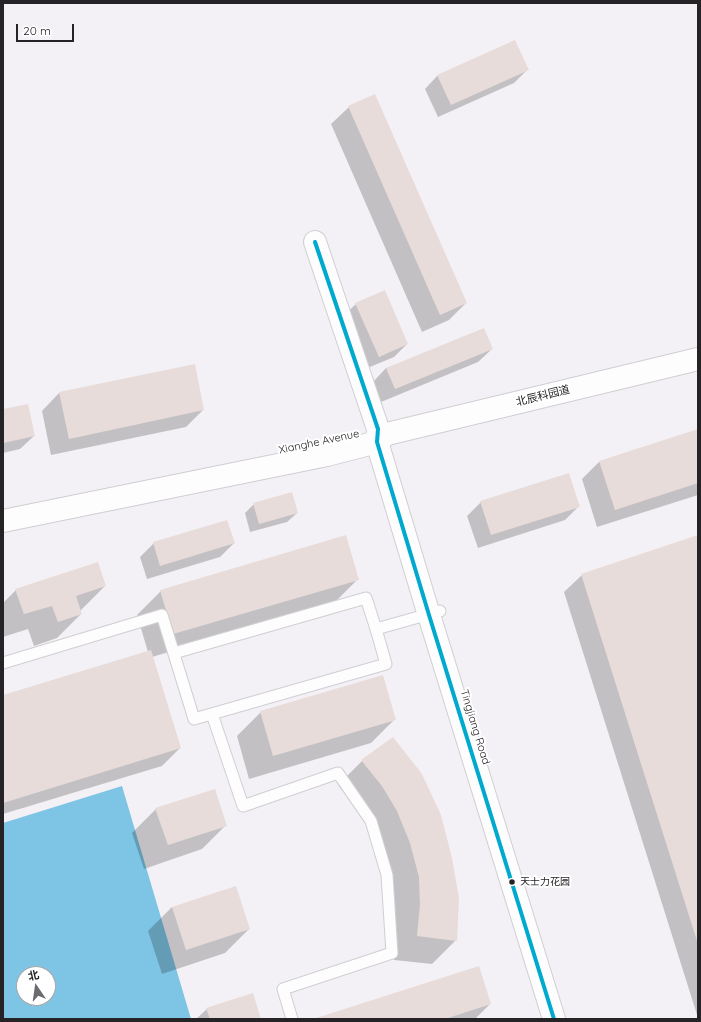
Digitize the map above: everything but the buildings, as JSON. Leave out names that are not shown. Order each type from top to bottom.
[{"type":"street","name":"Tingjiang Road","points":[[316,242],[380,435],[554,1019]]},
{"type":"street","name":"北辰科园道","points":[[380,435],[698,359]]},
{"type":"street","name":"Xianghe Avenue","points":[[3,506],[324,441],[380,435]]},
{"type":"street","name":"Xianghe Avenue","points":[[3,521],[327,455],[380,435]]},
{"type":"street","name":"Tingjiang Road","points":[[434,613],[565,1019]]},
{"type":"lane","points":[[3,663],[162,615],[194,719],[386,664],[366,598],[174,653]]},
{"type":"lane","points":[[376,629],[434,613]]},
{"type":"lane","points":[[212,714],[242,806],[338,773],[371,821],[387,875],[392,953],[283,989],[292,1019]]},
{"type":"water","points":[[122,786],[191,1019],[3,1019],[3,823]]},
{"type":"transit line","points":[[315,242],[378,429],[377,442],[554,1019]]},
{"type":"place","name":"天士力花园","points":[[512,882]]}]
